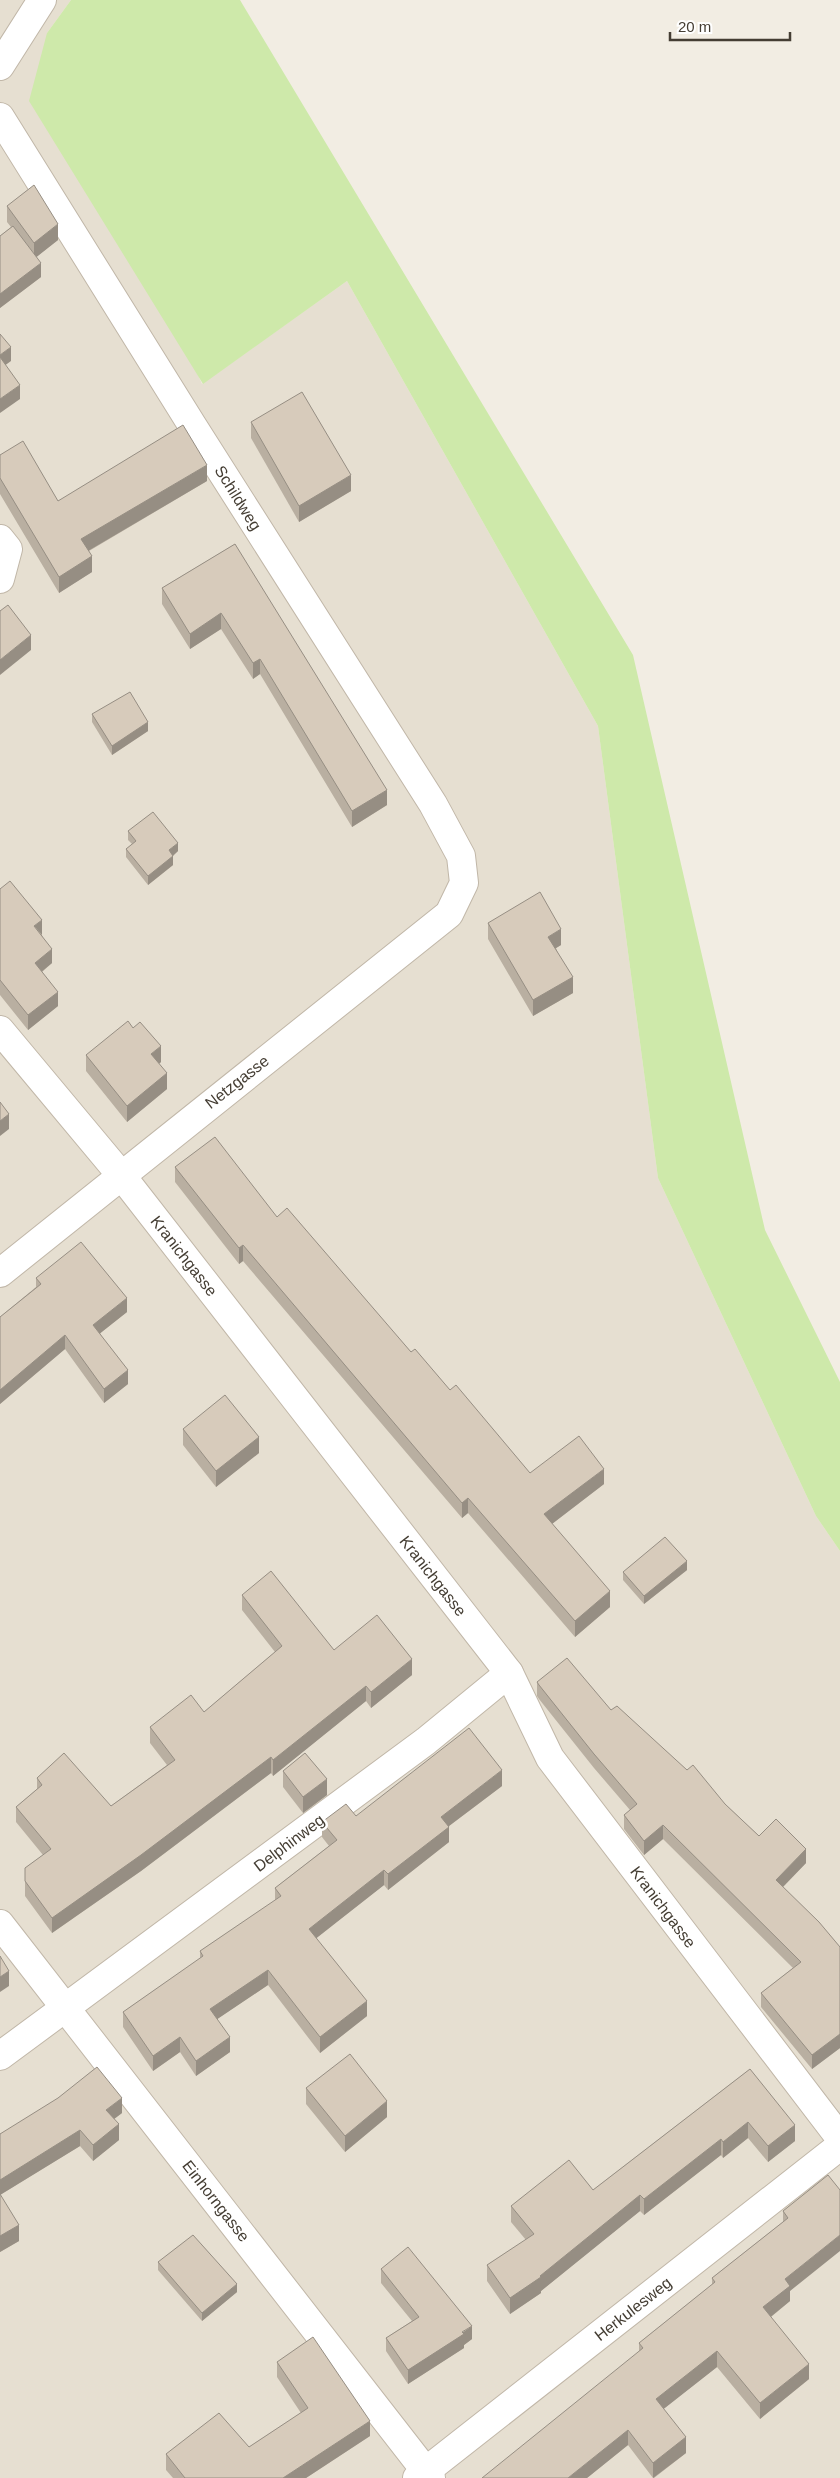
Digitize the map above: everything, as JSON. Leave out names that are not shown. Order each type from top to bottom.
[{"type":"street","points":[[0,66],[42,0]]},
{"type":"street","name":"Schildweg","points":[[0,117],[192,425],[433,804],[461,856],[464,883]]},
{"type":"street","points":[[0,539],[8,549],[0,579]]},
{"type":"street","name":"Netzgasse","points":[[0,1273],[449,914],[464,883]]},
{"type":"street","name":"Kranichgasse","points":[[0,1030],[121,1175],[509,1673],[550,1758],[840,2138]]},
{"type":"street","name":"Delphinweg","points":[[0,2056],[426,1741],[509,1673]]},
{"type":"street","name":"Einhorngasse","points":[[0,1924],[425,2476]]},
{"type":"street","name":"Herkulesweg","points":[[425,2476],[840,2146]]},
{"type":"shaded area","points":[[0,0],[71,0],[47,33],[202,384],[347,281],[598,726],[658,1178],[816,1516],[840,1551],[840,2478],[0,2478]]},
{"type":"green space","points":[[71,0],[240,0],[633,655],[765,1230],[840,1382],[840,1551],[816,1516],[658,1178],[598,726],[347,281],[203,384],[29,101],[47,33]]},
{"type":"building","points":[[34,185],[58,224],[34,243],[7,206]]},
{"type":"building","points":[[13,226],[41,263],[0,294],[0,236]]},
{"type":"building","points":[[0,334],[11,347],[0,355]]},
{"type":"building","points":[[0,357],[20,385],[0,399]]},
{"type":"building","points":[[302,392],[351,475],[299,506],[251,422]]},
{"type":"building","points":[[183,425],[207,465],[81,539],[92,556],[59,577],[0,478],[0,455],[23,441],[58,501]]},
{"type":"building","points":[[235,544],[387,790],[352,811],[260,659],[253,663],[221,613],[190,634],[162,588]]},
{"type":"building","points":[[8,605],[31,635],[0,660],[0,611]]},
{"type":"building","points":[[130,692],[148,722],[112,746],[92,714]]},
{"type":"building","points":[[153,812],[178,843],[169,850],[173,856],[148,876],[126,849],[136,841],[128,831]]},
{"type":"building","points":[[10,881],[42,920],[34,926],[52,949],[35,963],[58,992],[28,1015],[0,980],[0,889]]},
{"type":"building","points":[[540,892],[561,929],[548,937],[573,977],[533,1000],[488,923]]},
{"type":"building","points":[[128,1021],[133,1028],[140,1022],[161,1046],[151,1054],[167,1073],[127,1106],[86,1055]]},
{"type":"building","points":[[0,1102],[9,1114],[0,1121]]},
{"type":"building","points":[[215,1137],[277,1217],[287,1208],[411,1352],[415,1349],[450,1390],[456,1385],[530,1473],[579,1436],[604,1469],[544,1514],[610,1591],[575,1621],[468,1498],[462,1503],[243,1245],[239,1248],[175,1167]]},
{"type":"building","points":[[81,1242],[127,1298],[93,1325],[128,1370],[104,1389],[65,1335],[0,1390],[0,1317],[41,1284],[36,1278]]},
{"type":"building","points":[[225,1395],[259,1437],[216,1471],[183,1429]]},
{"type":"building","points":[[665,1537],[687,1561],[644,1596],[623,1572]]},
{"type":"building","points":[[271,1571],[334,1650],[377,1615],[412,1659],[371,1692],[366,1686],[273,1760],[271,1757],[141,1855],[52,1918],[25,1881],[25,1868],[51,1849],[16,1807],[42,1785],[37,1778],[64,1753],[111,1806],[175,1760],[150,1727],[191,1695],[204,1712],[282,1646],[242,1595]]},
{"type":"building","points":[[567,1658],[611,1710],[617,1706],[687,1770],[693,1765],[725,1804],[759,1836],[776,1819],[806,1849],[776,1880],[819,1922],[840,1947],[840,2034],[812,2055],[761,1993],[801,1962],[663,1825],[644,1841],[624,1815],[637,1804],[594,1754],[537,1682]]},
{"type":"building","points":[[469,1728],[502,1770],[441,1817],[449,1827],[388,1874],[384,1870],[309,1929],[367,2001],[320,2037],[268,1970],[210,2009],[230,2037],[196,2061],[180,2037],[153,2056],[123,2012],[203,1956],[200,1951],[281,1896],[275,1888],[337,1840],[322,1822],[346,1804],[356,1816]]},
{"type":"building","points":[[305,1753],[327,1779],[303,1797],[283,1771]]},
{"type":"building","points":[[0,1956],[9,1971],[0,1977]]},
{"type":"building","points":[[350,2054],[387,2101],[345,2136],[306,2088]]},
{"type":"building","points":[[97,2067],[122,2098],[106,2110],[119,2124],[93,2145],[80,2130],[0,2180],[0,2134],[58,2098]]},
{"type":"building","points":[[750,2069],[795,2125],[768,2146],[748,2122],[723,2142],[721,2139],[644,2199],[640,2195],[541,2277],[510,2298],[487,2265],[534,2234],[511,2206],[569,2160],[593,2190]]},
{"type":"building","points":[[828,2175],[840,2190],[840,2235],[785,2279],[790,2286],[763,2307],[809,2364],[760,2403],[717,2351],[656,2399],[686,2437],[653,2463],[628,2430],[568,2478],[482,2478],[643,2348],[639,2343],[715,2282],[712,2278],[788,2218],[783,2211]]},
{"type":"building","points":[[0,2194],[19,2225],[0,2236]]},
{"type":"building","points":[[193,2235],[237,2284],[202,2313],[158,2262]]},
{"type":"building","points":[[408,2247],[472,2326],[462,2332],[464,2334],[408,2370],[386,2338],[419,2317],[381,2269]]},
{"type":"building","points":[[313,2337],[370,2421],[283,2478],[185,2478],[166,2454],[219,2413],[249,2447],[308,2408],[277,2362]]}]
